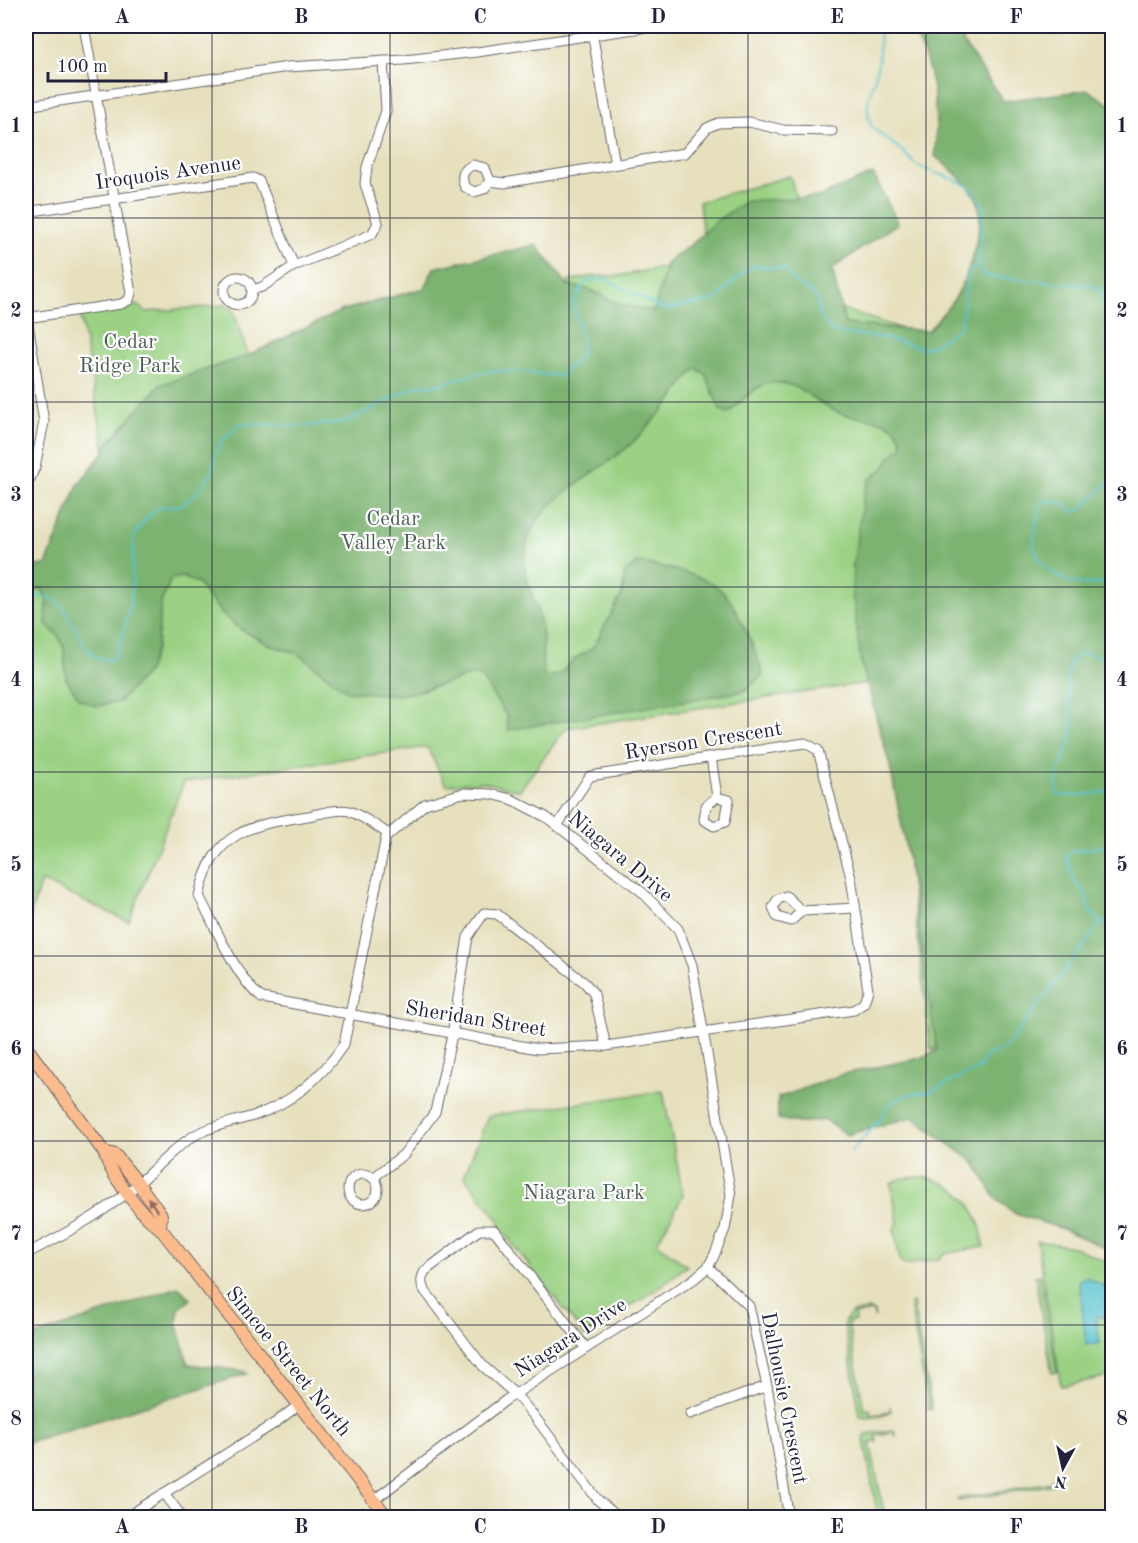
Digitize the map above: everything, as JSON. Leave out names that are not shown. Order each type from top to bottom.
[{"type":"main road","name":"Simcoe Street North","points":[[26,1047],[104,1152],[107,1163],[133,1188],[152,1222],[160,1228],[388,1518]]},
{"type":"street","points":[[26,488],[28,473],[35,467],[44,422],[26,318],[122,304],[129,300],[131,289],[84,26]]},
{"type":"street","points":[[26,106],[96,94],[288,68],[477,52],[592,30],[655,26]]},
{"type":"street","points":[[592,30],[615,164]]},
{"type":"street","points":[[252,290],[262,287],[294,266],[372,234],[377,229],[378,223],[365,184],[368,167],[386,111],[383,61]]},
{"type":"street","points":[[490,181],[504,183],[685,153],[707,128],[718,123],[749,122],[783,130],[832,131]]},
{"type":"street","name":"Iroquois Avenue","points":[[26,212],[253,178],[259,181],[294,266]]},
{"type":"street","name":"Ryerson Crescent","points":[[557,826],[590,776],[805,743],[818,750],[851,878],[867,990],[864,1003],[854,1010],[705,1031]]},
{"type":"street","points":[[711,757],[717,797]]},
{"type":"street","name":"Niagara Drive","points":[[374,1500],[516,1394],[694,1279],[708,1267],[725,1229],[731,1195],[692,965],[678,928],[642,892],[557,826],[514,800],[477,792],[450,795],[425,804],[389,834]]},
{"type":"street","name":"Sheridan Street","points":[[389,834],[347,810],[258,824],[239,832],[221,845],[204,872],[199,896],[245,981],[256,994],[262,998],[350,1016],[538,1049],[606,1046],[705,1031]]},
{"type":"street","points":[[26,1254],[82,1226],[133,1188],[195,1135],[255,1115],[310,1084],[327,1068],[344,1044],[379,864],[386,837],[389,834]]},
{"type":"street","points":[[802,911],[855,908]]},
{"type":"street","points":[[374,1178],[404,1154],[435,1112],[452,1035],[468,938],[484,913],[497,914],[585,983],[594,994],[606,1046]]},
{"type":"street","points":[[586,1348],[499,1235],[488,1229],[479,1230],[425,1271],[422,1286],[483,1366],[516,1394],[598,1500],[619,1518]]},
{"type":"street","name":"Dalhousie Crescent","points":[[708,1267],[748,1306],[767,1386],[789,1518]]},
{"type":"street","points":[[690,1414],[767,1386]]},
{"type":"street","points":[[125,1518],[300,1404]]},
{"type":"street","points":[[164,1493],[183,1518]]},
{"type":"green space","name":"Cedar Valley Park","points":[[910,26],[952,26],[1003,101],[1088,90],[1112,106],[1112,1251],[1063,1229],[1016,1214],[996,1199],[975,1163],[912,1117],[847,1135],[825,1120],[799,1123],[778,1119],[778,1098],[843,1074],[921,1058],[937,1050],[907,852],[890,766],[861,662],[852,591],[853,564],[864,492],[870,479],[883,469],[890,457],[903,446],[898,433],[891,426],[877,420],[842,414],[796,388],[777,383],[766,384],[756,389],[729,413],[720,410],[705,373],[696,369],[671,401],[636,439],[559,498],[543,513],[532,531],[525,551],[526,575],[542,628],[542,663],[545,677],[559,675],[574,659],[593,648],[622,594],[625,572],[638,562],[694,575],[714,585],[728,598],[746,631],[763,675],[744,691],[508,730],[506,715],[481,677],[470,676],[398,695],[347,691],[297,653],[270,645],[240,629],[223,615],[197,583],[182,577],[171,579],[161,603],[157,646],[148,671],[119,702],[96,706],[79,699],[66,679],[64,649],[59,637],[46,624],[47,602],[42,588],[26,595],[26,567],[46,565],[78,485],[105,451],[104,448],[160,385],[247,356],[341,311],[425,288],[434,268],[536,245],[568,285],[590,290],[621,305],[654,311],[667,262],[693,243],[716,221],[747,201],[818,197],[873,174],[898,223],[832,269],[845,324],[928,331],[949,307],[965,278],[978,235],[979,209],[977,200],[969,188],[959,176],[935,156],[935,105],[930,73]]},
{"type":"green space","name":"Cedar Valley Park","points":[[790,176],[826,304],[927,337],[1112,1025],[931,1049],[915,910],[901,818],[881,727],[867,683],[566,728],[519,791],[483,782],[446,785],[427,747],[184,782],[129,922],[41,881],[26,929],[26,567],[46,565],[78,485],[105,451],[80,315],[137,305],[146,312],[226,305],[233,309],[248,356],[341,311],[425,288],[434,268],[570,310],[569,281],[593,276],[618,276],[706,259],[699,202]]},
{"type":"green space","name":"Niagara Park","points":[[663,1091],[683,1195],[657,1243],[687,1266],[651,1293],[585,1336],[499,1227],[501,1223],[464,1176],[488,1116]]},
{"type":"green space","points":[[924,1177],[949,1186],[967,1201],[978,1221],[984,1247],[943,1254],[939,1259],[906,1265],[900,1261],[894,1229],[898,1223],[891,1183],[903,1178]]},
{"type":"green space","points":[[1037,1241],[1074,1247],[1112,1264],[1112,1376],[1061,1386]]},
{"type":"green space","points":[[1040,1275],[1057,1372],[1052,1373],[1035,1276]]},
{"type":"green space","points":[[178,1287],[191,1299],[179,1309],[177,1321],[188,1364],[244,1371],[247,1374],[26,1443],[26,1339]]},
{"type":"green space","points":[[913,1303],[932,1409],[929,1410],[910,1304]]},
{"type":"green space","points":[[872,1311],[854,1315],[855,1321],[848,1322],[864,1410],[870,1409],[872,1415],[890,1412],[867,1418],[860,1417],[844,1322],[852,1313]]},
{"type":"green space","points":[[895,1431],[896,1437],[893,1432],[876,1435],[877,1442],[870,1443],[885,1517],[878,1517],[864,1439],[867,1434]]},
{"type":"green space","points":[[1055,1478],[1056,1484],[958,1501],[957,1499],[1051,1482],[1051,1479]]},
{"type":"green space","points":[[1057,1505],[1058,1513],[1036,1517],[986,1517]]},
{"type":"water","points":[[1086,1277],[1112,1290],[1112,1326],[1105,1317],[1096,1316],[1100,1343],[1086,1345],[1079,1280]]},
{"type":"waterway","points":[[880,26],[879,57],[868,106],[871,126],[899,148],[911,161],[926,170],[957,180],[974,191],[980,199],[983,210],[979,264],[983,276],[1100,289],[1110,326],[1112,379]]},
{"type":"waterway","points":[[26,602],[31,596],[48,597],[57,602],[87,648],[102,659],[112,659],[119,648],[131,603],[134,537],[145,520],[158,508],[182,505],[199,491],[211,474],[220,443],[239,424],[306,426],[345,422],[419,385],[437,385],[487,371],[560,376],[581,356],[582,338],[573,304],[586,281],[606,279],[660,308],[668,309],[715,300],[744,272],[754,266],[785,269],[797,285],[810,291],[818,301],[818,312],[832,332],[885,338],[923,348],[934,345],[961,327],[968,273],[979,264]]},
{"type":"waterway","points":[[1112,479],[1079,511],[1074,512],[1064,504],[1045,500],[1040,503],[1034,540],[1038,557],[1059,577],[1076,583],[1102,583],[1112,586]]},
{"type":"waterway","points":[[1112,662],[1092,655],[1079,654],[1072,660],[1068,671],[1071,738],[1057,776],[1058,795],[1077,796],[1112,791]]},
{"type":"waterway","points":[[1101,923],[1089,910],[1086,894],[1075,882],[1066,856],[1074,851],[1112,845]]},
{"type":"waterway","points":[[1101,923],[1112,923]]},
{"type":"waterway","points":[[851,1152],[881,1118],[890,1103],[910,1094],[929,1092],[981,1067],[986,1055],[1005,1049],[1101,923]]},
{"type":"park label","name":"Cedar Ridge Park","points":[[130,353]]}]
